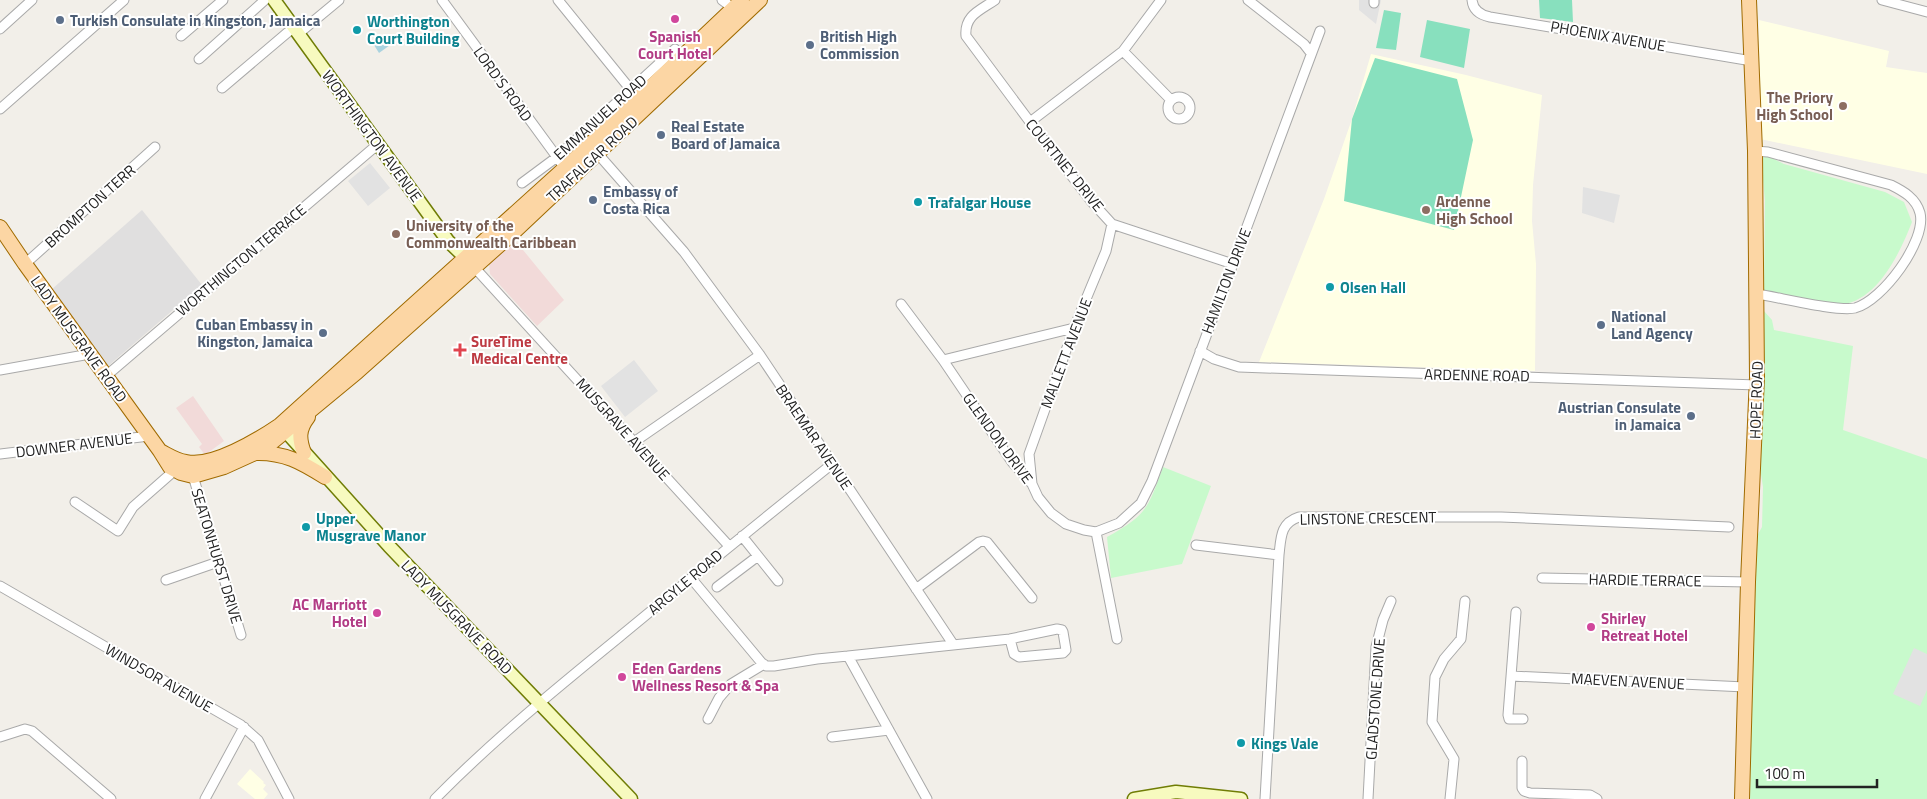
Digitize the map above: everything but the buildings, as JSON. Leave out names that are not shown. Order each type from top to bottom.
[{"type":"main road","name":"WORTHINGTON AVENUE","points":[[274,0],[448,241],[475,268]]},
{"type":"main road","name":"TRAFALGAR ROAD","points":[[283,428],[320,403],[475,268],[760,0]]},
{"type":"main road","name":"HOPE ROAD","points":[[1742,799],[1748,582],[1757,385],[1755,151],[1748,0]]},
{"type":"main road","name":"TRAFALGAR ROAD","points":[[283,428],[465,258],[561,162],[712,27],[732,3]]},
{"type":"main road","name":"LADY MUSGRAVE ROAD","points":[[0,227],[160,451],[166,463],[175,470]]},
{"type":"main road","points":[[304,453],[299,439],[301,429],[320,403]]},
{"type":"main road","name":"LADY MUSGRAVE ROAD","points":[[160,451],[185,462],[200,462],[238,449],[283,428],[389,546],[631,799]]},
{"type":"main road","points":[[175,470],[193,476],[216,470],[255,453],[283,428]]},
{"type":"main road","points":[[255,453],[279,454],[295,460],[326,477]]},
{"type":"main road","points":[[1134,799],[1176,792],[1240,799]]},
{"type":"street","points":[[0,29],[32,0]]},
{"type":"street","points":[[0,110],[124,0]]},
{"type":"street","points":[[181,36],[223,0]]},
{"type":"street","points":[[199,59],[264,0]]},
{"type":"street","points":[[222,88],[296,30],[339,0]]},
{"type":"street","points":[[558,0],[631,90]]},
{"type":"street","name":"COURTNEY DRIVE","points":[[995,0],[970,19],[965,26],[966,36],[1091,201],[1112,224],[1232,264]]},
{"type":"street","points":[[1030,122],[1123,51],[1161,0]]},
{"type":"street","points":[[1248,0],[1304,44],[1311,52]]},
{"type":"street","name":"PHOENIX AVENUE","points":[[1472,0],[1474,8],[1478,12],[1490,18],[1752,61]]},
{"type":"street","points":[[1882,0],[1927,12]]},
{"type":"street","name":"LORD'S ROAD","points":[[445,1],[561,162]]},
{"type":"street","name":"HAMILTON DRIVE","points":[[1096,532],[1119,523],[1141,503],[1148,488],[1320,31]]},
{"type":"street","name":"EMMANUEL ROAD","points":[[522,183],[561,162],[631,90],[675,49]]},
{"type":"street","points":[[1123,51],[1171,100]]},
{"type":"street","name":"WORTHINGTON TERRACE","points":[[106,376],[377,144]]},
{"type":"street","name":"BROMPTON TERR","points":[[25,264],[155,147]]},
{"type":"street","points":[[1755,151],[1768,152],[1891,185],[1902,190],[1912,198],[1920,213],[1918,236],[1906,259],[1892,280],[1861,306],[1846,309],[1757,294]]},
{"type":"street","name":"BRAEMAR AVENUE","points":[[598,154],[684,252],[760,355],[953,644]]},
{"type":"street","name":"MALLETT AVENUE","points":[[1032,484],[1029,454],[1074,328],[1106,251],[1112,224]]},
{"type":"street","name":"MUSGRAVE AVENUE","points":[[475,268],[729,546]]},
{"type":"street","name":"GLENDON DRIVE","points":[[901,304],[943,360],[1012,462],[1032,484],[1038,497],[1051,513],[1066,524],[1096,532]]},
{"type":"street","points":[[943,360],[1074,328]]},
{"type":"street","name":"ARDENNE ROAD","points":[[1200,352],[1214,359],[1239,367],[1757,385]]},
{"type":"street","points":[[0,370],[90,354]]},
{"type":"street","points":[[634,442],[760,355]]},
{"type":"street","name":"DOWNER AVENUE","points":[[0,454],[149,436]]},
{"type":"street","name":"ARGYLE ROAD","points":[[435,799],[477,757],[540,702],[729,546],[832,464]]},
{"type":"street","points":[[76,502],[118,531],[133,507],[175,470]]},
{"type":"street","name":"SEATONHURST DRIVE","points":[[193,476],[241,635]]},
{"type":"street","name":"LINSTONE CRESCENT","points":[[1265,799],[1279,555],[1283,529],[1287,523],[1299,517],[1501,517],[1729,527]]},
{"type":"street","points":[[1096,532],[1117,639]]},
{"type":"street","points":[[742,536],[778,581]]},
{"type":"street","points":[[916,589],[983,540],[987,542],[1032,598]]},
{"type":"street","points":[[1196,545],[1279,555]]},
{"type":"street","points":[[718,587],[758,556]]},
{"type":"street","points":[[166,580],[218,562]]},
{"type":"street","points":[[691,578],[764,664],[774,666],[817,659],[1010,639],[1062,630],[1066,650],[1064,653],[1019,657],[1014,654],[1010,639]]},
{"type":"street","name":"HARDIE TERRACE","points":[[1542,578],[1748,582]]},
{"type":"street","name":"WINDSOR AVENUE","points":[[0,586],[244,727],[258,740],[289,799]]},
{"type":"street","name":"GLADSTONE DRIVE","points":[[1368,799],[1376,647],[1383,620],[1391,601]]},
{"type":"street","points":[[1450,799],[1454,759],[1432,722],[1435,677],[1444,659],[1461,639],[1465,601]]},
{"type":"street","points":[[1516,612],[1508,718],[1512,720],[1523,719]]},
{"type":"street","points":[[848,656],[927,799]]},
{"type":"street","points":[[708,719],[719,698],[731,684],[764,664]]},
{"type":"street","name":"MAEVEN AVENUE","points":[[1511,676],[1745,686]]},
{"type":"street","points":[[205,799],[244,727]]},
{"type":"street","points":[[0,737],[25,729],[32,731],[111,799]]},
{"type":"street","points":[[832,737],[889,730]]},
{"type":"street","points":[[1522,761],[1522,788],[1524,791],[1530,793],[1593,795],[1597,799]]},
{"type":"shaded area","points":[[1359,0],[1381,0],[1376,24],[1359,10]]},
{"type":"shaded area","name":"The Priory High School","points":[[1759,20],[1889,51],[1886,67],[1927,73],[1927,174],[1760,139]]},
{"type":"shaded area","name":"Ardenne High School","points":[[1371,54],[1466,75],[1542,95],[1533,185],[1532,221],[1536,264],[1535,371],[1259,362],[1324,199],[1352,119]]},
{"type":"shaded area","points":[[370,163],[390,188],[368,206],[348,181]]},
{"type":"shaded area","points":[[1583,187],[1620,195],[1614,223],[1582,213]]},
{"type":"shaded area","points":[[142,210],[202,285],[108,366],[51,290]]},
{"type":"shaded area","points":[[514,239],[564,300],[537,326],[490,274],[489,264]]},
{"type":"shaded area","points":[[634,360],[658,391],[625,417],[601,386]]},
{"type":"shaded area","points":[[193,396],[224,441],[205,455],[199,447],[202,444],[176,408]]},
{"type":"shaded area","points":[[1914,648],[1927,654],[1927,690],[1920,706],[1893,694]]},
{"type":"shaded area","points":[[250,769],[266,785],[263,789],[268,794],[264,799],[255,799],[237,784]]},
{"type":"green space","points":[[1539,0],[1572,0],[1573,22],[1540,18]]},
{"type":"green space","points":[[1384,10],[1401,13],[1396,50],[1376,48]]},
{"type":"green space","points":[[1427,20],[1470,29],[1464,68],[1420,57]]},
{"type":"green space","points":[[1375,58],[1457,79],[1473,140],[1454,230],[1344,201],[1352,119]]},
{"type":"green space","points":[[1768,156],[1784,164],[1885,192],[1904,202],[1912,222],[1901,248],[1884,275],[1863,296],[1850,303],[1833,305],[1764,292],[1765,201],[1761,158]]},
{"type":"green space","points":[[1764,311],[1772,320],[1774,330],[1853,346],[1843,430],[1927,459],[1927,799],[1750,799],[1753,543],[1762,527],[1763,487],[1760,468],[1759,412]]},
{"type":"green space","points":[[1163,467],[1211,486],[1182,564],[1111,578],[1107,537],[1131,523],[1144,509],[1154,492]]},
{"type":"water","points":[[388,36],[393,43],[379,53],[374,45]]},
{"type":"place","name":"Spanish Court Hotel","points":[[675,19]]},
{"type":"place","name":"Turkish Consulate in Kingston, Jamaica","points":[[60,20]]},
{"type":"place","name":"Worthington Court Building","points":[[357,30]]},
{"type":"place","name":"British High Commission","points":[[810,45]]},
{"type":"place","name":"The Priory High School","points":[[1843,106]]},
{"type":"place","name":"Real Estate Board of Jamaica","points":[[661,135]]},
{"type":"place","name":"Embassy of Costa Rica","points":[[593,200]]},
{"type":"place","name":"Trafalgar House","points":[[918,202]]},
{"type":"place","name":"Ardenne High School","points":[[1426,210]]},
{"type":"place","name":"University of the Commonwealth Caribbean","points":[[396,234]]},
{"type":"place","name":"Olsen Hall","points":[[1330,287]]},
{"type":"place","name":"National Land Agency","points":[[1601,325]]},
{"type":"place","name":"Cuban Embassy in Kingston, Jamaica","points":[[323,333]]},
{"type":"place","name":"SureTime Medical Centre","points":[[460,350]]},
{"type":"place","name":"Austrian Consulate in Jamaica","points":[[1691,416]]},
{"type":"place","name":"Upper Musgrave Manor","points":[[306,527]]},
{"type":"place","name":"AC Marriott Hotel","points":[[377,613]]},
{"type":"place","name":"Shirley Retreat Hotel","points":[[1591,627]]},
{"type":"place","name":"Eden Gardens Wellness Resort & Spa","points":[[622,677]]},
{"type":"place","name":"Kings Vale","points":[[1241,743]]}]
